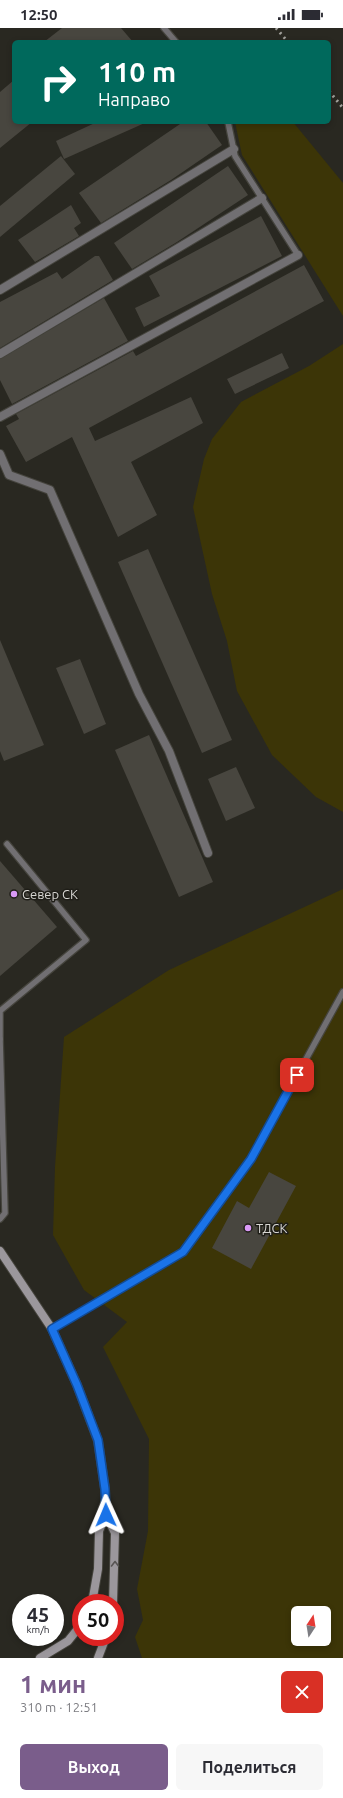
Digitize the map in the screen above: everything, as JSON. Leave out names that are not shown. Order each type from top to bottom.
[{"type":"main road","points":[[0,1252],[52,1329],[77,1385],[98,1440],[105,1489],[106,1515],[115,1533],[113,1594]]},
{"type":"main road","points":[[94,1594],[98,1570],[99,1532],[106,1515]]},
{"type":"main road","points":[[40,1658],[68,1641],[72,1636]]},
{"type":"main road","points":[[98,1658],[103,1646]]},
{"type":"street","points":[[0,290],[234,149]]},
{"type":"street","points":[[0,354],[262,198]]},
{"type":"street","points":[[0,417],[298,255]]},
{"type":"street","points":[[0,454],[9,475],[50,490],[139,694],[169,751],[208,853]]},
{"type":"lane","points":[[164,28],[174,40]]},
{"type":"lane","points":[[228,124],[235,156],[298,255]]},
{"type":"lane","points":[[0,1219],[6,1213],[0,1011],[86,940],[7,844]]},
{"type":"lane","points":[[52,1329],[183,1252],[251,1159],[343,992]]},
{"type":"shaded area","points":[[235,124],[295,124],[343,183],[343,316],[242,155]]},
{"type":"shaded area","points":[[343,344],[343,812],[316,797],[272,755],[237,691],[227,641],[212,594],[193,507],[204,459],[212,439],[241,402],[309,366]]},
{"type":"shaded area","points":[[343,889],[343,1658],[142,1658],[135,1637],[143,1620],[137,1589],[148,1531],[149,1439],[103,1347],[127,1322],[84,1290],[53,1235],[55,1167],[64,1037],[169,970]]},
{"type":"building","points":[[62,28],[121,28],[131,40],[47,40]]},
{"type":"building","points":[[12,82],[12,124],[30,124],[0,148],[0,92]]},
{"type":"building","points":[[93,124],[143,124],[64,159],[56,141]]},
{"type":"building","points":[[180,124],[207,124],[222,145],[171,180],[101,223],[79,193]]},
{"type":"building","points":[[61,156],[75,174],[0,237],[0,206]]},
{"type":"building","points":[[228,166],[248,195],[177,242],[132,269],[114,243]]},
{"type":"building","points":[[71,205],[81,223],[74,228],[79,236],[35,262],[18,240]]},
{"type":"building","points":[[261,216],[282,256],[144,327],[135,308],[160,296],[149,276]]},
{"type":"building","points":[[95,256],[99,256],[113,280],[0,348],[0,302],[57,272],[62,279]]},
{"type":"building","points":[[304,265],[324,301],[89,428],[95,441],[191,397],[203,423],[131,462],[157,515],[118,537],[72,437],[26,462],[6,426],[19,419],[16,414],[133,351],[136,356]]},
{"type":"building","points":[[104,298],[128,341],[12,404],[0,380],[0,359]]},
{"type":"building","points":[[282,353],[289,368],[235,394],[227,379]]},
{"type":"building","points":[[148,549],[232,740],[202,753],[118,562]]},
{"type":"building","points":[[0,640],[44,745],[4,761],[0,751]]},
{"type":"building","points":[[80,659],[106,724],[84,734],[56,668]]},
{"type":"building","points":[[149,735],[213,882],[179,897],[115,750]]},
{"type":"building","points":[[236,767],[255,808],[226,821],[208,779]]},
{"type":"building","name":"Север СК","points":[[0,861],[57,927],[0,976]]},
{"type":"building","name":"ТДСК","points":[[269,1172],[296,1186],[251,1269],[212,1248],[237,1201],[249,1208]]},
{"type":"railway","points":[[276,28],[286,40]]},
{"type":"railway","points":[[331,93],[343,108]]},
{"type":"place","name":"Север СК","points":[[14,894]]},
{"type":"place","name":"ТДСК","points":[[248,1228]]},
{"type":"route","points":[[106,1515],[105,1489],[98,1440],[77,1385],[52,1329],[183,1252],[251,1159],[297,1075]]}]
